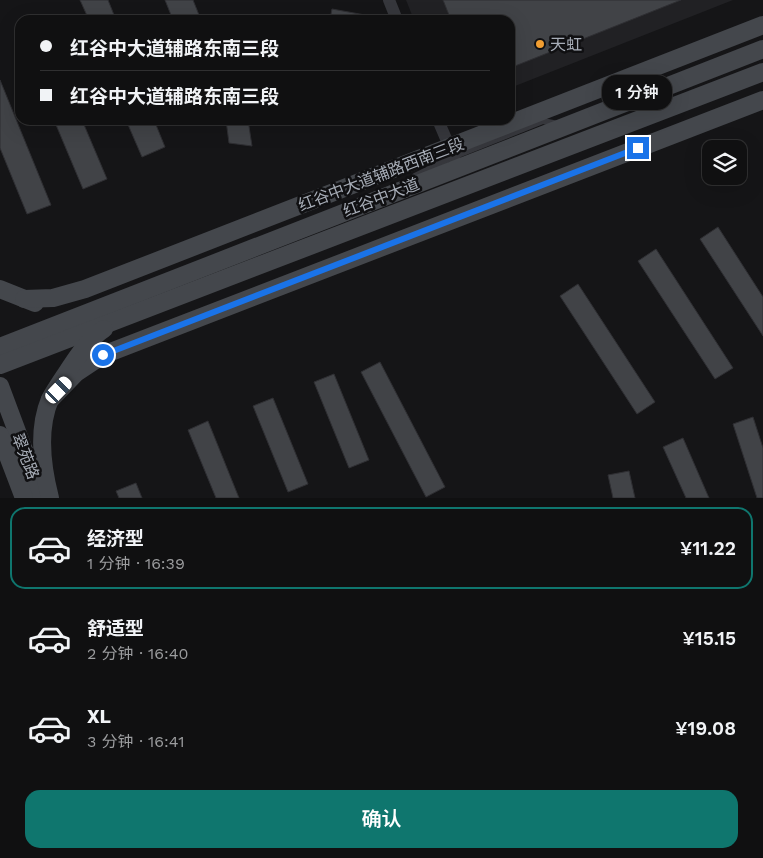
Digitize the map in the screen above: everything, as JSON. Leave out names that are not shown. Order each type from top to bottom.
[{"type":"main road","name":"红谷中大道辅路西南三段","points":[[24,299],[53,298],[85,289],[453,157],[763,25]]},
{"type":"main road","name":"红谷中大道","points":[[0,347],[353,208],[453,157],[564,126],[763,49]]},
{"type":"main road","name":"红谷中大道","points":[[0,365],[763,72]]},
{"type":"main road","points":[[50,400],[76,373],[103,355],[763,100]]},
{"type":"main road","points":[[0,289],[24,299],[72,311],[104,306]]},
{"type":"main road","points":[[50,498],[45,478],[42,445],[45,418],[50,400],[79,354],[95,335],[118,320]]},
{"type":"main road","name":"翠苑路","points":[[0,386],[42,498]]},
{"type":"main road","name":"翠苑路","points":[[0,435],[24,498]]},
{"type":"main road","points":[[0,464],[20,498]]},
{"type":"street","points":[[389,0],[395,15]]},
{"type":"street","points":[[440,125],[453,157]]},
{"type":"shaded area","points":[[406,0],[733,0],[515,86],[515,15],[412,15]]},
{"type":"building","points":[[80,0],[108,0],[114,15],[87,15]]},
{"type":"building","points":[[165,0],[193,0],[199,15],[171,15]]},
{"type":"building","name":"天虹","points":[[443,0],[681,0],[515,66],[515,15],[449,15]]},
{"type":"building","points":[[332,9],[365,15],[331,15]]},
{"type":"building","points":[[0,80],[15,117],[15,125],[18,125],[51,205],[27,214],[0,148]]},
{"type":"building","points":[[56,125],[84,125],[107,179],[83,189]]},
{"type":"building","points":[[128,125],[156,125],[165,147],[142,157]]},
{"type":"building","points":[[227,125],[249,125],[252,146],[229,143]]},
{"type":"building","points":[[718,227],[763,297],[763,336],[700,239]]},
{"type":"building","points":[[656,249],[733,368],[715,379],[638,261]]},
{"type":"building","points":[[578,284],[655,402],[637,414],[560,296]]},
{"type":"building","points":[[380,362],[445,487],[426,497],[361,372]]},
{"type":"building","points":[[334,374],[369,460],[349,468],[314,382]]},
{"type":"building","points":[[273,398],[308,484],[288,492],[253,406]]},
{"type":"building","points":[[753,417],[763,448],[763,498],[757,498],[733,424]]},
{"type":"building","points":[[208,421],[239,498],[216,498],[188,430]]},
{"type":"building","points":[[683,438],[709,498],[686,498],[663,447]]},
{"type":"building","points":[[629,471],[635,498],[613,498],[608,475]]},
{"type":"building","points":[[136,483],[142,498],[119,498],[116,491]]},
{"type":"place","name":"天虹","points":[[540,44]]},
{"type":"route","points":[[103,355],[638,148]]}]
